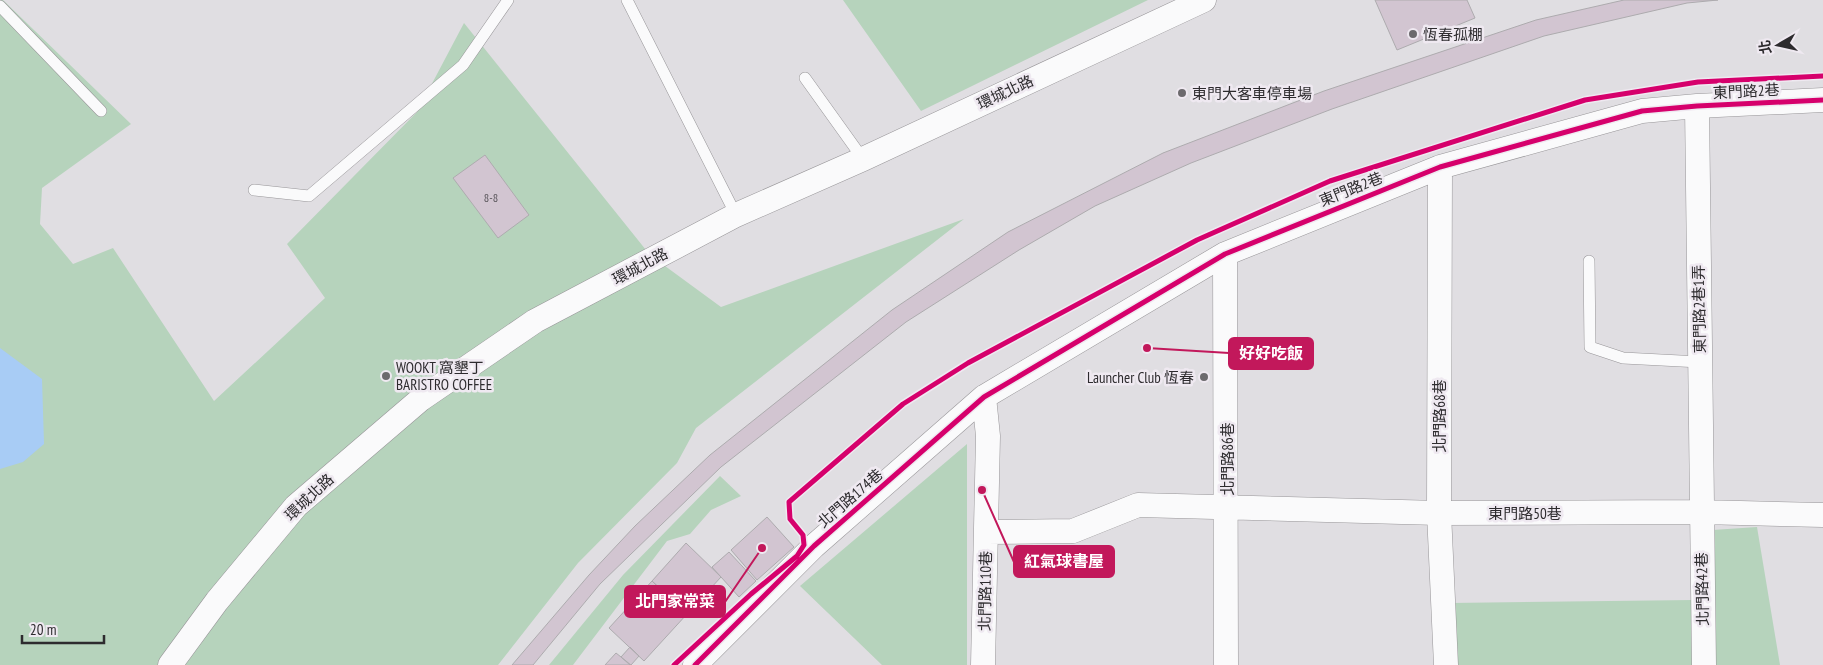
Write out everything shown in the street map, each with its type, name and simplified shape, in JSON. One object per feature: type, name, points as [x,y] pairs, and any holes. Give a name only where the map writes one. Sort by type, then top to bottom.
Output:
[{"type":"street","name":"環城北路","points":[[170,665],[217,601],[296,506],[421,399],[535,321],[736,216],[1204,0]]},
{"type":"street","name":"東門路2巷","points":[[984,397],[1225,254],[1440,167],[1642,111],[1697,106],[1823,100]]},
{"type":"street","name":"東門路2巷1弄","points":[[1697,106],[1701,512]]},
{"type":"street","name":"北門路68巷","points":[[1440,167],[1439,513],[1446,665]]},
{"type":"street","name":"北門路86巷","points":[[1225,254],[1226,665]]},
{"type":"street","name":"北門路110巷","points":[[983,665],[988,436],[984,397]]},
{"type":"street","name":"北門路174巷","points":[[695,665],[814,546],[984,397]]},
{"type":"street","name":"東門路50巷","points":[[986,532],[1073,531],[1138,505],[1439,513],[1701,512],[1823,515]]},
{"type":"street","name":"北門路42巷","points":[[1701,512],[1704,665]]},
{"type":"lane","points":[[254,190],[309,196],[463,65],[508,0]]},
{"type":"lane","points":[[632,3],[736,216]]},
{"type":"lane","points":[[0,6],[101,111]]},
{"type":"lane","points":[[805,78],[863,159]]},
{"type":"lane","points":[[1589,261],[1590,347],[1623,358],[1700,362]]},
{"type":"green space","points":[[0,0],[3,0],[131,124],[42,188],[40,224],[73,264],[113,248],[214,401],[325,298],[287,244],[417,112],[464,23],[650,255],[721,307],[964,219],[696,428],[677,463],[578,563],[498,665],[0,665]]},
{"type":"green space","points":[[843,0],[1148,0],[921,111]]},
{"type":"green space","points":[[967,444],[967,665],[882,665],[800,586]]},
{"type":"green space","points":[[720,476],[741,496],[711,510],[690,534],[667,541],[573,665],[549,665],[623,575]]},
{"type":"green space","points":[[1757,527],[1780,665],[1449,665],[1450,603],[1693,600],[1698,531]]},
{"type":"water","points":[[0,348],[42,379],[44,444],[23,462],[0,469]]},
{"type":"building","name":"恆春孤棚","points":[[1375,0],[1467,0],[1475,18],[1397,50]]},
{"type":"building","points":[[1624,0],[1718,0],[1687,3],[1544,36],[1332,109],[1191,163],[1095,206],[1019,250],[906,322],[721,467],[600,584],[533,665],[512,665],[589,575],[635,526],[710,455],[892,310],[1008,232],[1163,153],[1324,91],[1536,20]]},
{"type":"building","points":[[485,155],[529,215],[498,238],[453,178]]},
{"type":"building","points":[[767,517],[794,547],[757,580],[731,550]]},
{"type":"building","points":[[686,543],[721,577],[687,614],[652,581]]},
{"type":"building","points":[[729,552],[756,581],[739,597],[712,567]]},
{"type":"building","points":[[652,581],[687,614],[644,661],[609,628]]},
{"type":"building","points":[[630,647],[639,656],[631,665],[621,657]]},
{"type":"building","points":[[616,653],[621,657],[630,665],[605,665]]},
{"type":"cycle path","points":[[674,665],[751,594],[797,556],[804,545],[803,535],[790,519],[789,502],[903,404],[968,363],[1197,240],[1330,181],[1585,100],[1698,82],[1823,76]]},
{"type":"cycle path","points":[[695,665],[814,546],[984,397],[1225,254],[1440,167],[1642,111],[1697,106],[1823,100]]},
{"type":"place","name":"恆春孤棚","points":[[1413,34]]},
{"type":"place","name":"東門大客車停車場","points":[[1182,93]]},
{"type":"place","name":"好好吃飯","points":[[1147,348]]},
{"type":"place","name":"WOOKT 窩墾丁 BARISTRO COFFEE","points":[[386,376]]},
{"type":"place","name":"Launcher Club 恆春","points":[[1204,377]]},
{"type":"place","name":"紅氣球書屋","points":[[982,490]]},
{"type":"place","name":"北門家常菜","points":[[762,548]]}]
